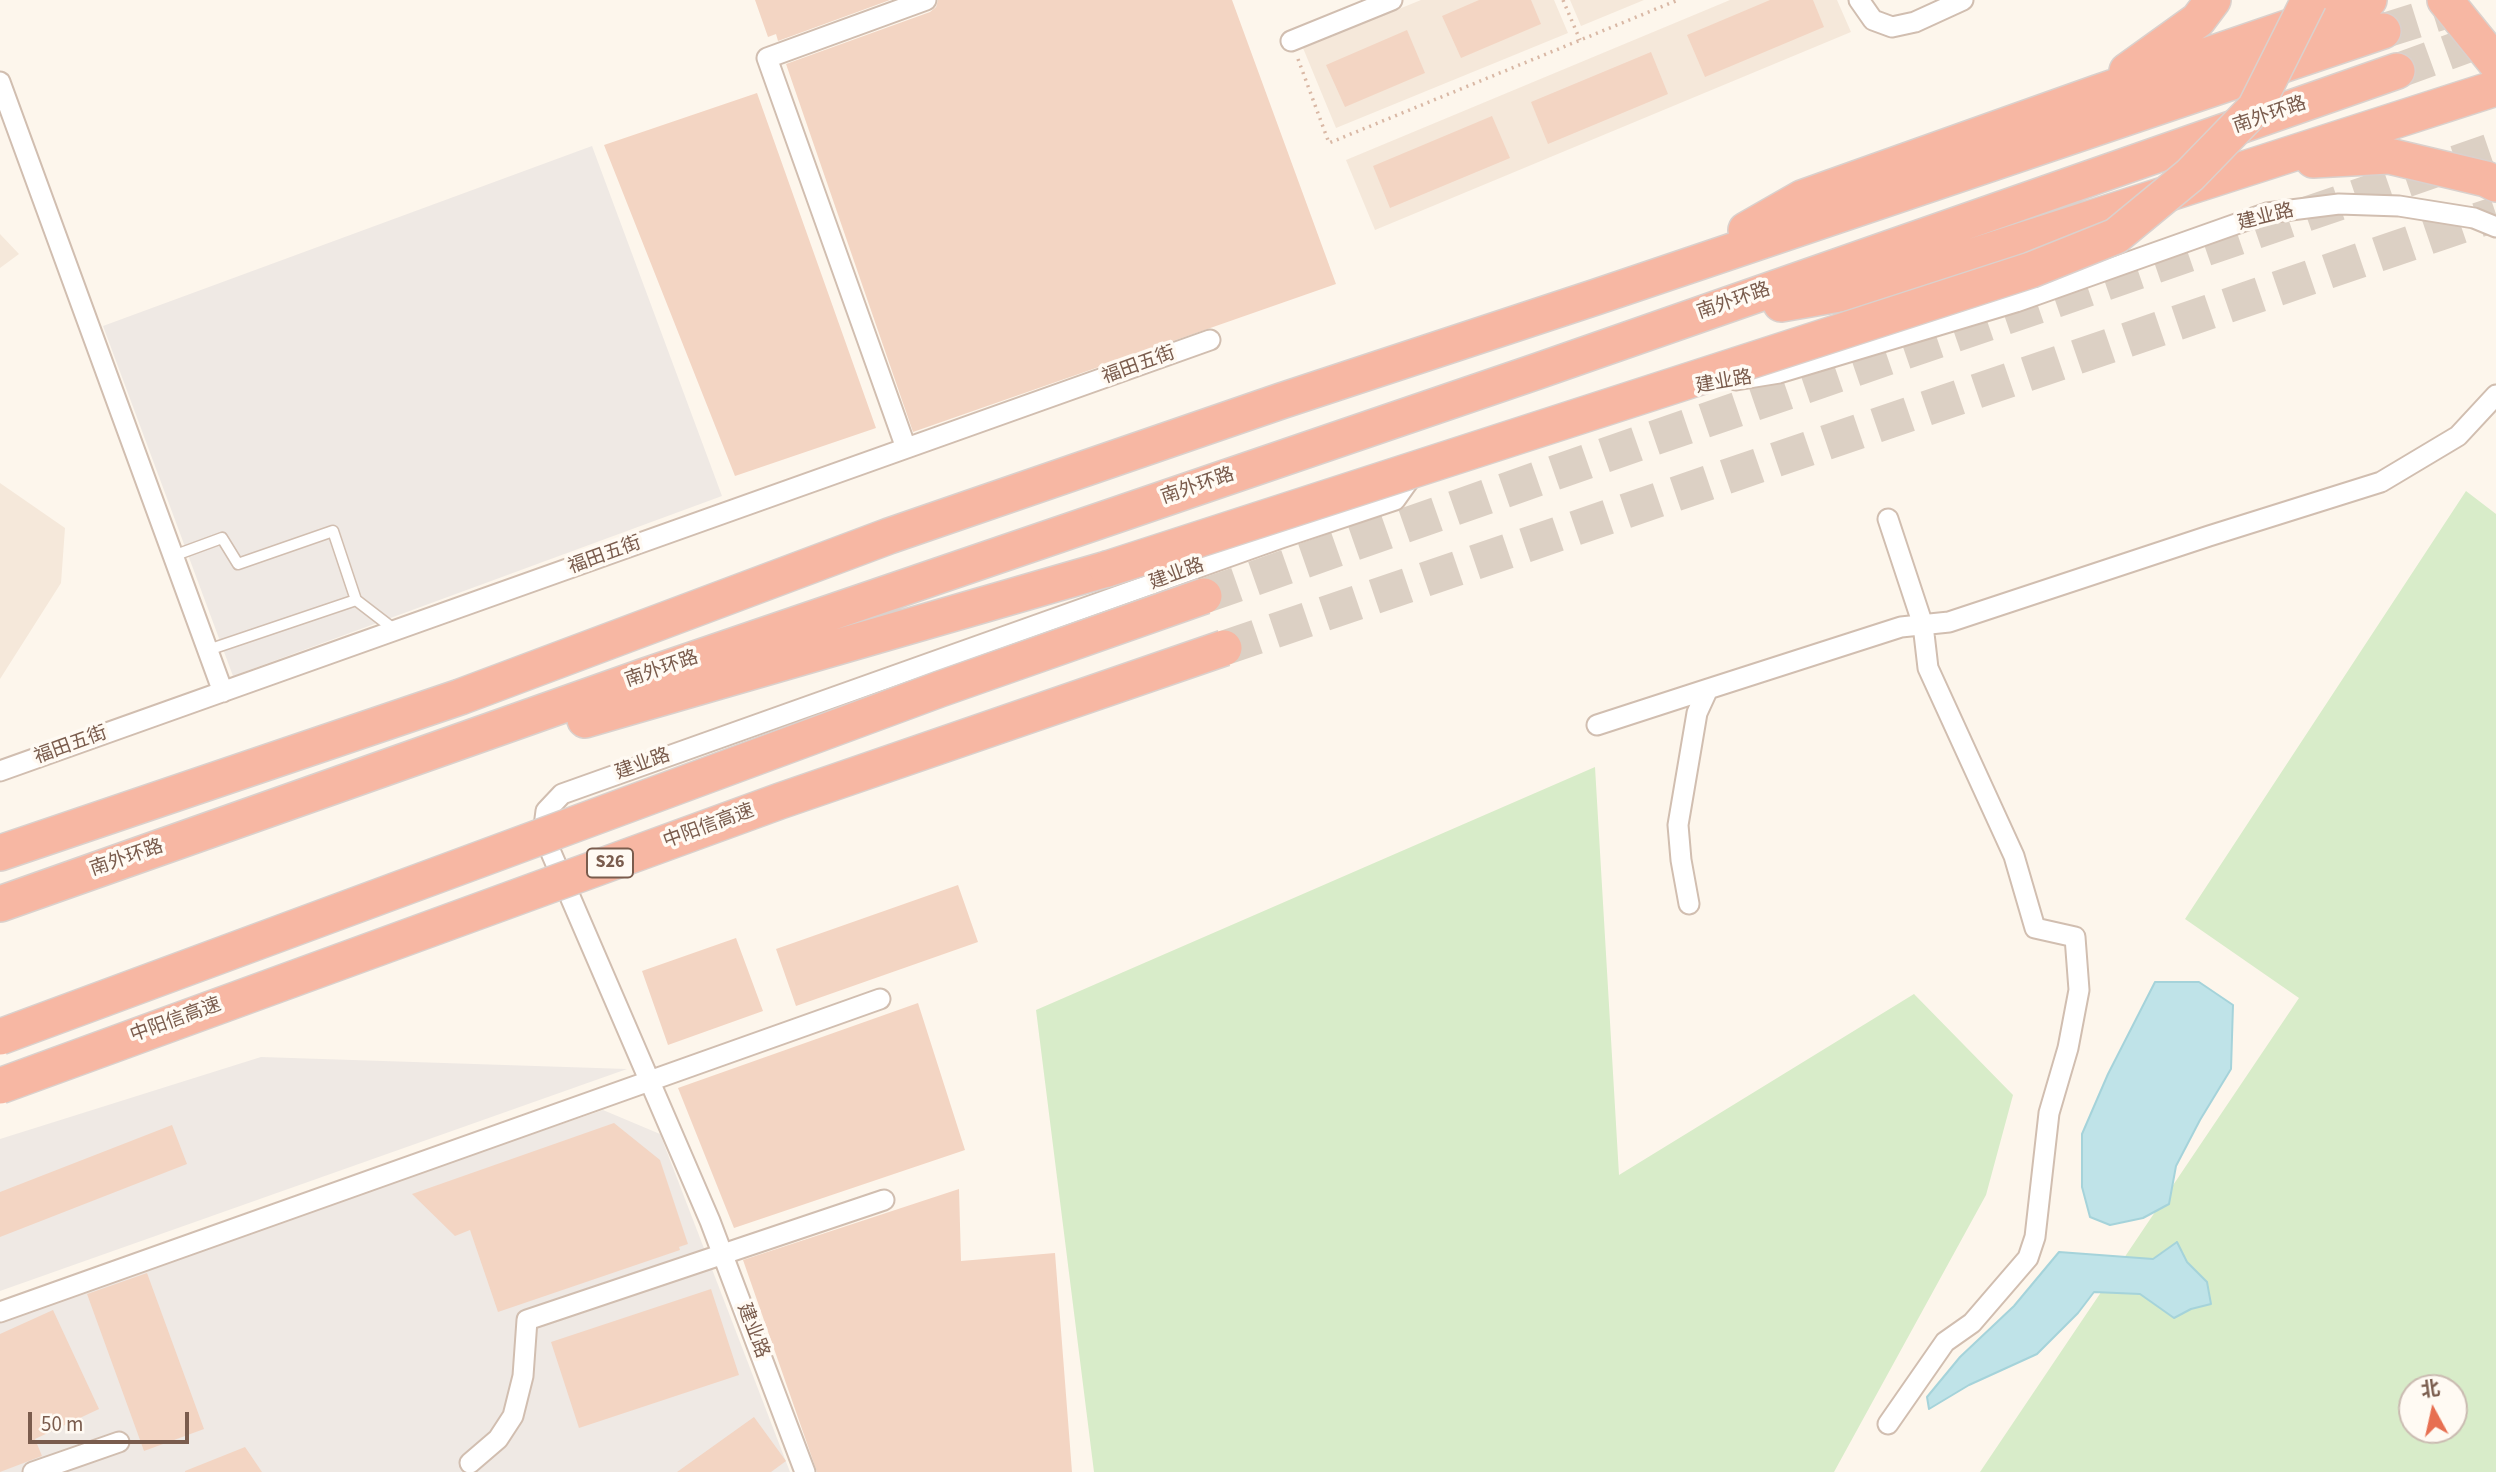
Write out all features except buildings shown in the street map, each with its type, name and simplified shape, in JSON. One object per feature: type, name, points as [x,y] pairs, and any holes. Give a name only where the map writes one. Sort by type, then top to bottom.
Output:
[{"type":"highway","points":[[2097,93],[2199,20],[2213,0]]},
{"type":"highway","points":[[248,816],[1107,569],[2031,270],[2116,236],[2190,175],[2255,108],[2309,0]]},
{"type":"highway","points":[[1677,269],[1802,198],[2369,0]]},
{"type":"highway","points":[[2445,0],[2496,63]]},
{"type":"highway","points":[[0,853],[460,697],[889,536],[1268,405],[2383,31]]},
{"type":"highway","name":"南外环路","points":[[0,904],[645,676],[1681,321],[2397,71]]},
{"type":"highway","points":[[1681,321],[1874,288],[2496,88]]},
{"type":"highway","points":[[2264,162],[2389,156],[2486,179],[2496,184]]},
{"type":"highway","name":"S26","points":[[0,1037],[940,689],[1204,596]]},
{"type":"highway","name":"中阳信高速","points":[[0,1086],[780,802],[1224,648]]},
{"type":"street","points":[[906,448],[767,58],[926,0]]},
{"type":"street","points":[[1291,41],[1392,0]]},
{"type":"street","points":[[1859,0],[1872,20],[1892,27],[1915,22],[1963,0]]},
{"type":"street","points":[[0,82],[223,692]]},
{"type":"street","name":"建业路","points":[[805,1472],[723,1254],[543,834],[546,811],[562,794],[1395,500],[1413,473],[1441,457],[1514,437],[1602,408],[1779,373],[2016,302],[2267,213],[2339,204],[2399,206],[2474,218],[2496,227]]},
{"type":"street","name":"福田五街","points":[[0,771],[1210,340]]},
{"type":"street","points":[[1597,725],[1901,627],[1949,622],[2381,482],[2458,436],[2496,394]]},
{"type":"street","points":[[1888,519],[1923,625],[1928,668],[2014,856],[2035,928],[2074,937],[2079,990],[2068,1048],[2049,1113],[2035,1237],[2028,1258],[1972,1323],[1945,1342],[1888,1424]]},
{"type":"street","points":[[1689,904],[1678,825],[1697,713],[1708,689]]},
{"type":"street","points":[[0,1312],[880,999]]},
{"type":"street","points":[[470,1463],[498,1439],[513,1416],[523,1376],[527,1320],[884,1200]]},
{"type":"street","points":[[33,1472],[120,1442]]},
{"type":"lane","points":[[173,556],[222,538],[238,564],[333,531],[356,600],[395,630]]},
{"type":"lane","points":[[208,650],[356,600]]},
{"type":"path","points":[[1563,0],[1580,40]]},
{"type":"path","points":[[1291,41],[1329,143],[1678,0]]},
{"type":"shaded area","points":[[1421,0],[1554,0],[1568,33],[1336,128],[1303,48]]},
{"type":"shaded area","points":[[1570,0],[1644,0],[1581,26]]},
{"type":"shaded area","points":[[1730,0],[1837,0],[1851,32],[1375,230],[1346,160]]},
{"type":"shaded area","points":[[592,146],[722,496],[233,676],[103,326]]},
{"type":"shaded area","points":[[0,234],[19,254],[0,268]]},
{"type":"shaded area","points":[[0,483],[65,528],[61,583],[0,679]]},
{"type":"shaded area","points":[[261,1057],[627,1069],[0,1291],[0,1139]]},
{"type":"shaded area","points":[[603,1110],[660,1134],[790,1472],[0,1472],[0,1320],[120,1275]]},
{"type":"green space","points":[[2466,491],[2496,514],[2496,1472],[1980,1472],[2299,998],[2185,919]]},
{"type":"green space","points":[[1595,767],[1619,1175],[1914,994],[2013,1095],[1986,1195],[1834,1472],[1094,1472],[1036,1010]]},
{"type":"water","points":[[2155,982],[2199,982],[2233,1005],[2231,1069],[2176,1166],[2169,1204],[2143,1218],[2110,1225],[2090,1217],[2082,1187],[2082,1134],[2108,1074]]},
{"type":"water","points":[[2177,1242],[2187,1262],[2207,1282],[2211,1304],[2191,1309],[2174,1318],[2140,1294],[2094,1292],[2078,1313],[2037,1354],[1969,1385],[1929,1409],[1927,1397],[1960,1357],[2014,1306],[2059,1252],[2153,1259]]},
{"type":"tunnel","points":[[2383,31],[2481,0]]},
{"type":"tunnel","points":[[2397,71],[2496,35]]},
{"type":"tunnel","points":[[1204,596],[1654,438],[2496,149]]},
{"type":"tunnel","points":[[1224,648],[2496,214]]}]
